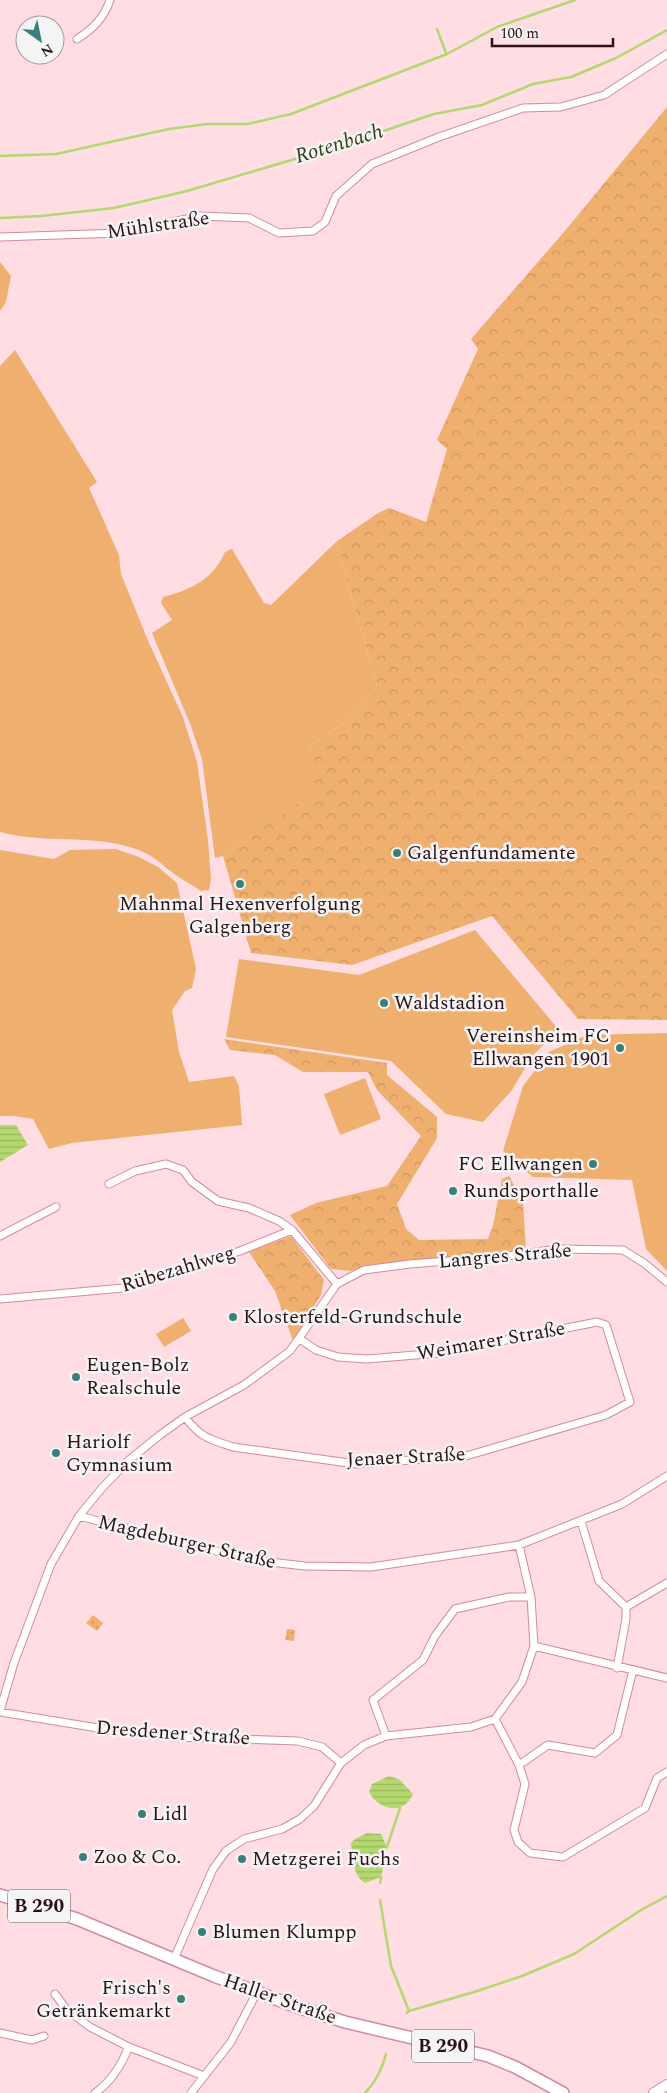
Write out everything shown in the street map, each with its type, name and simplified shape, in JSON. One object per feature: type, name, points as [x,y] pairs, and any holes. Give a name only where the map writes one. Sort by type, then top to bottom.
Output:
[{"type":"main road","name":"Haller Straße","points":[[0,1895],[77,1919],[257,1992],[345,2022],[488,2056],[515,2067],[563,2093]]},
{"type":"main road","points":[[654,2093],[667,2085]]},
{"type":"street","points":[[77,39],[91,30],[104,14],[110,0]]},
{"type":"street","name":"Mühlstraße","points":[[0,237],[120,233],[201,216],[249,218],[279,233],[313,231],[325,222],[336,196],[372,164],[439,137],[523,108],[561,107],[604,95],[667,54]]},
{"type":"street","points":[[0,1711],[14,1663],[51,1564],[79,1516],[129,1460],[185,1417],[252,1380],[290,1351],[337,1284],[292,1230],[278,1221],[249,1208],[218,1201],[192,1182],[183,1170],[166,1164],[135,1171],[109,1184]]},
{"type":"street","points":[[0,1236],[56,1207]]},
{"type":"street","name":"Rübezahlweg","points":[[0,1299],[123,1288],[240,1251],[292,1230]]},
{"type":"street","name":"Langres Straße","points":[[337,1284],[349,1276],[364,1270],[410,1264],[500,1257],[558,1249],[623,1250],[644,1263],[667,1282]]},
{"type":"street","name":"Weimarer Straße","points":[[300,1339],[316,1350],[338,1357],[367,1359],[440,1353],[598,1322],[606,1325],[630,1402]]},
{"type":"street","name":"Jenaer Straße","points":[[185,1417],[198,1433],[216,1442],[234,1447],[356,1464],[466,1456],[606,1415],[630,1402]]},
{"type":"street","name":"Magdeburger Straße","points":[[79,1516],[251,1560],[305,1566],[371,1567],[519,1546],[622,1504],[667,1476]]},
{"type":"street","points":[[582,1521],[599,1581],[626,1608],[626,1620],[617,1668]]},
{"type":"street","points":[[174,1959],[213,1869],[226,1851],[244,1839],[282,1829],[300,1819],[314,1806],[341,1763],[364,1745],[386,1736],[471,1727],[495,1719],[522,1682],[534,1646],[530,1597],[519,1546]]},
{"type":"street","points":[[626,1608],[667,1583]]},
{"type":"street","points":[[386,1736],[373,1700],[423,1660],[436,1636],[455,1609],[509,1597],[530,1597]]},
{"type":"street","points":[[534,1646],[617,1668],[667,1678]]},
{"type":"street","points":[[519,1766],[548,1745],[595,1753],[617,1735],[633,1670]]},
{"type":"street","name":"Dresdener Straße","points":[[0,1711],[122,1732],[174,1737],[298,1741],[322,1747],[341,1763]]},
{"type":"street","points":[[495,1719],[519,1766],[524,1784],[514,1830],[518,1842],[530,1853],[563,1857],[645,1808],[657,1778],[667,1772]]},
{"type":"street","points":[[191,2093],[231,2042],[257,1992]]},
{"type":"street","points":[[55,1994],[66,2010],[90,2027],[129,2047],[204,2076]]},
{"type":"street","points":[[0,2033],[32,2040],[44,2036]]},
{"type":"street","points":[[95,2093],[103,2087],[119,2068],[129,2047]]},
{"type":"green space","points":[[667,107],[667,1020],[578,1019],[492,916],[352,965],[251,953],[223,856],[315,791],[310,746],[354,716],[377,686],[336,542],[378,513],[389,508],[426,522],[447,449],[437,440],[478,349],[471,339],[564,232]]},
{"type":"green space","points":[[0,262],[11,276],[6,302],[0,311]]},
{"type":"green space","points":[[15,350],[97,482],[89,488],[119,555],[121,574],[149,643],[183,717],[197,762],[208,840],[211,879],[209,890],[201,891],[152,857],[133,848],[100,841],[33,838],[0,832],[0,366]]},
{"type":"green space","points":[[336,542],[377,686],[354,716],[310,746],[316,791],[223,856],[215,858],[202,759],[191,726],[152,633],[172,620],[161,603],[163,597],[182,591],[200,582],[214,570],[225,552],[232,549],[264,603],[271,605]]},
{"type":"green space","points":[[116,849],[139,857],[158,867],[177,883],[196,969],[192,988],[185,991],[172,1010],[179,1052],[189,1082],[234,1076],[239,1086],[242,1125],[72,1143],[49,1149],[33,1119],[0,1116],[0,850],[54,859],[70,850]]},
{"type":"green space","name":"Waldstadion","points":[[475,930],[559,1030],[532,1056],[512,1090],[483,1122],[446,1114],[391,1061],[226,1037],[239,959],[359,975]]},
{"type":"green space","name":"FC Ellwangen","points":[[667,1033],[667,1271],[646,1249],[632,1180],[533,1177],[503,1151],[523,1086],[549,1052],[587,1035]]},
{"type":"green space","points":[[224,1039],[387,1063],[387,1075],[437,1117],[437,1138],[397,1204],[406,1229],[419,1240],[488,1239],[493,1226],[502,1179],[509,1176],[523,1201],[526,1250],[395,1262],[351,1271],[331,1269],[290,1215],[316,1203],[387,1186],[421,1136],[377,1090],[368,1072],[303,1072],[275,1055],[230,1050]]},
{"type":"green space","points":[[365,1078],[381,1119],[340,1135],[324,1094]]},
{"type":"green space","points":[[291,1236],[324,1280],[321,1295],[293,1341],[275,1291],[249,1252]]},
{"type":"green space","points":[[183,1318],[191,1331],[164,1347],[156,1334]]},
{"type":"green space","points":[[93,1615],[103,1623],[97,1631],[86,1623]]},
{"type":"green space","points":[[287,1629],[295,1630],[294,1641],[285,1640]]},
{"type":"shaded area","points":[[0,1125],[16,1125],[28,1145],[0,1162]]},
{"type":"shaded area","points":[[389,1776],[400,1780],[413,1794],[404,1806],[391,1808],[385,1806],[378,1803],[369,1792],[372,1784]]},
{"type":"shaded area","points":[[367,1833],[381,1834],[387,1847],[381,1877],[365,1883],[355,1871],[351,1843]]},
{"type":"waterway","points":[[0,156],[56,154],[169,129],[207,124],[247,124],[291,114],[447,54],[497,27],[575,0]]},
{"type":"waterway","points":[[437,29],[446,53]]},
{"type":"waterway","name":"Rotenbach","points":[[0,218],[41,216],[114,208],[187,191],[342,145],[434,114],[482,105],[533,84],[571,77],[616,58],[667,30]]},
{"type":"waterway","points":[[387,1847],[400,1808]]},
{"type":"waterway","points":[[380,1883],[381,1877]]},
{"type":"waterway","points":[[407,2013],[522,1976],[574,1954],[641,1910],[667,1896]]},
{"type":"waterway","points":[[380,1900],[391,1966],[409,2011]]},
{"type":"waterway","points":[[365,2093],[378,2075],[386,2054]]},
{"type":"place","name":"Galgenfundamente","points":[[397,853]]},
{"type":"place","name":"Mahnmal Hexenverfolgung Galgenberg","points":[[240,884]]},
{"type":"place","name":"Waldstadion","points":[[384,1003]]},
{"type":"place","name":"Vereinsheim FC Ellwangen 1901","points":[[620,1048]]},
{"type":"place","name":"FC Ellwangen","points":[[593,1164]]},
{"type":"place","name":"Rundsporthalle","points":[[453,1191]]},
{"type":"place","name":"Klosterfeld-Grundschule","points":[[233,1317]]},
{"type":"place","name":"Eugen-Bolz Realschule","points":[[76,1377]]},
{"type":"place","name":"Hariolf Gymnasium","points":[[56,1453]]},
{"type":"place","name":"Lidl","points":[[142,1814]]},
{"type":"place","name":"Zoo & Co.","points":[[83,1857]]},
{"type":"place","name":"Metzgerei Fuchs","points":[[242,1859]]},
{"type":"place","name":"Blumen Klumpp","points":[[202,1932]]},
{"type":"place","name":"Frisch's Getränkemarkt","points":[[181,1999]]}]
